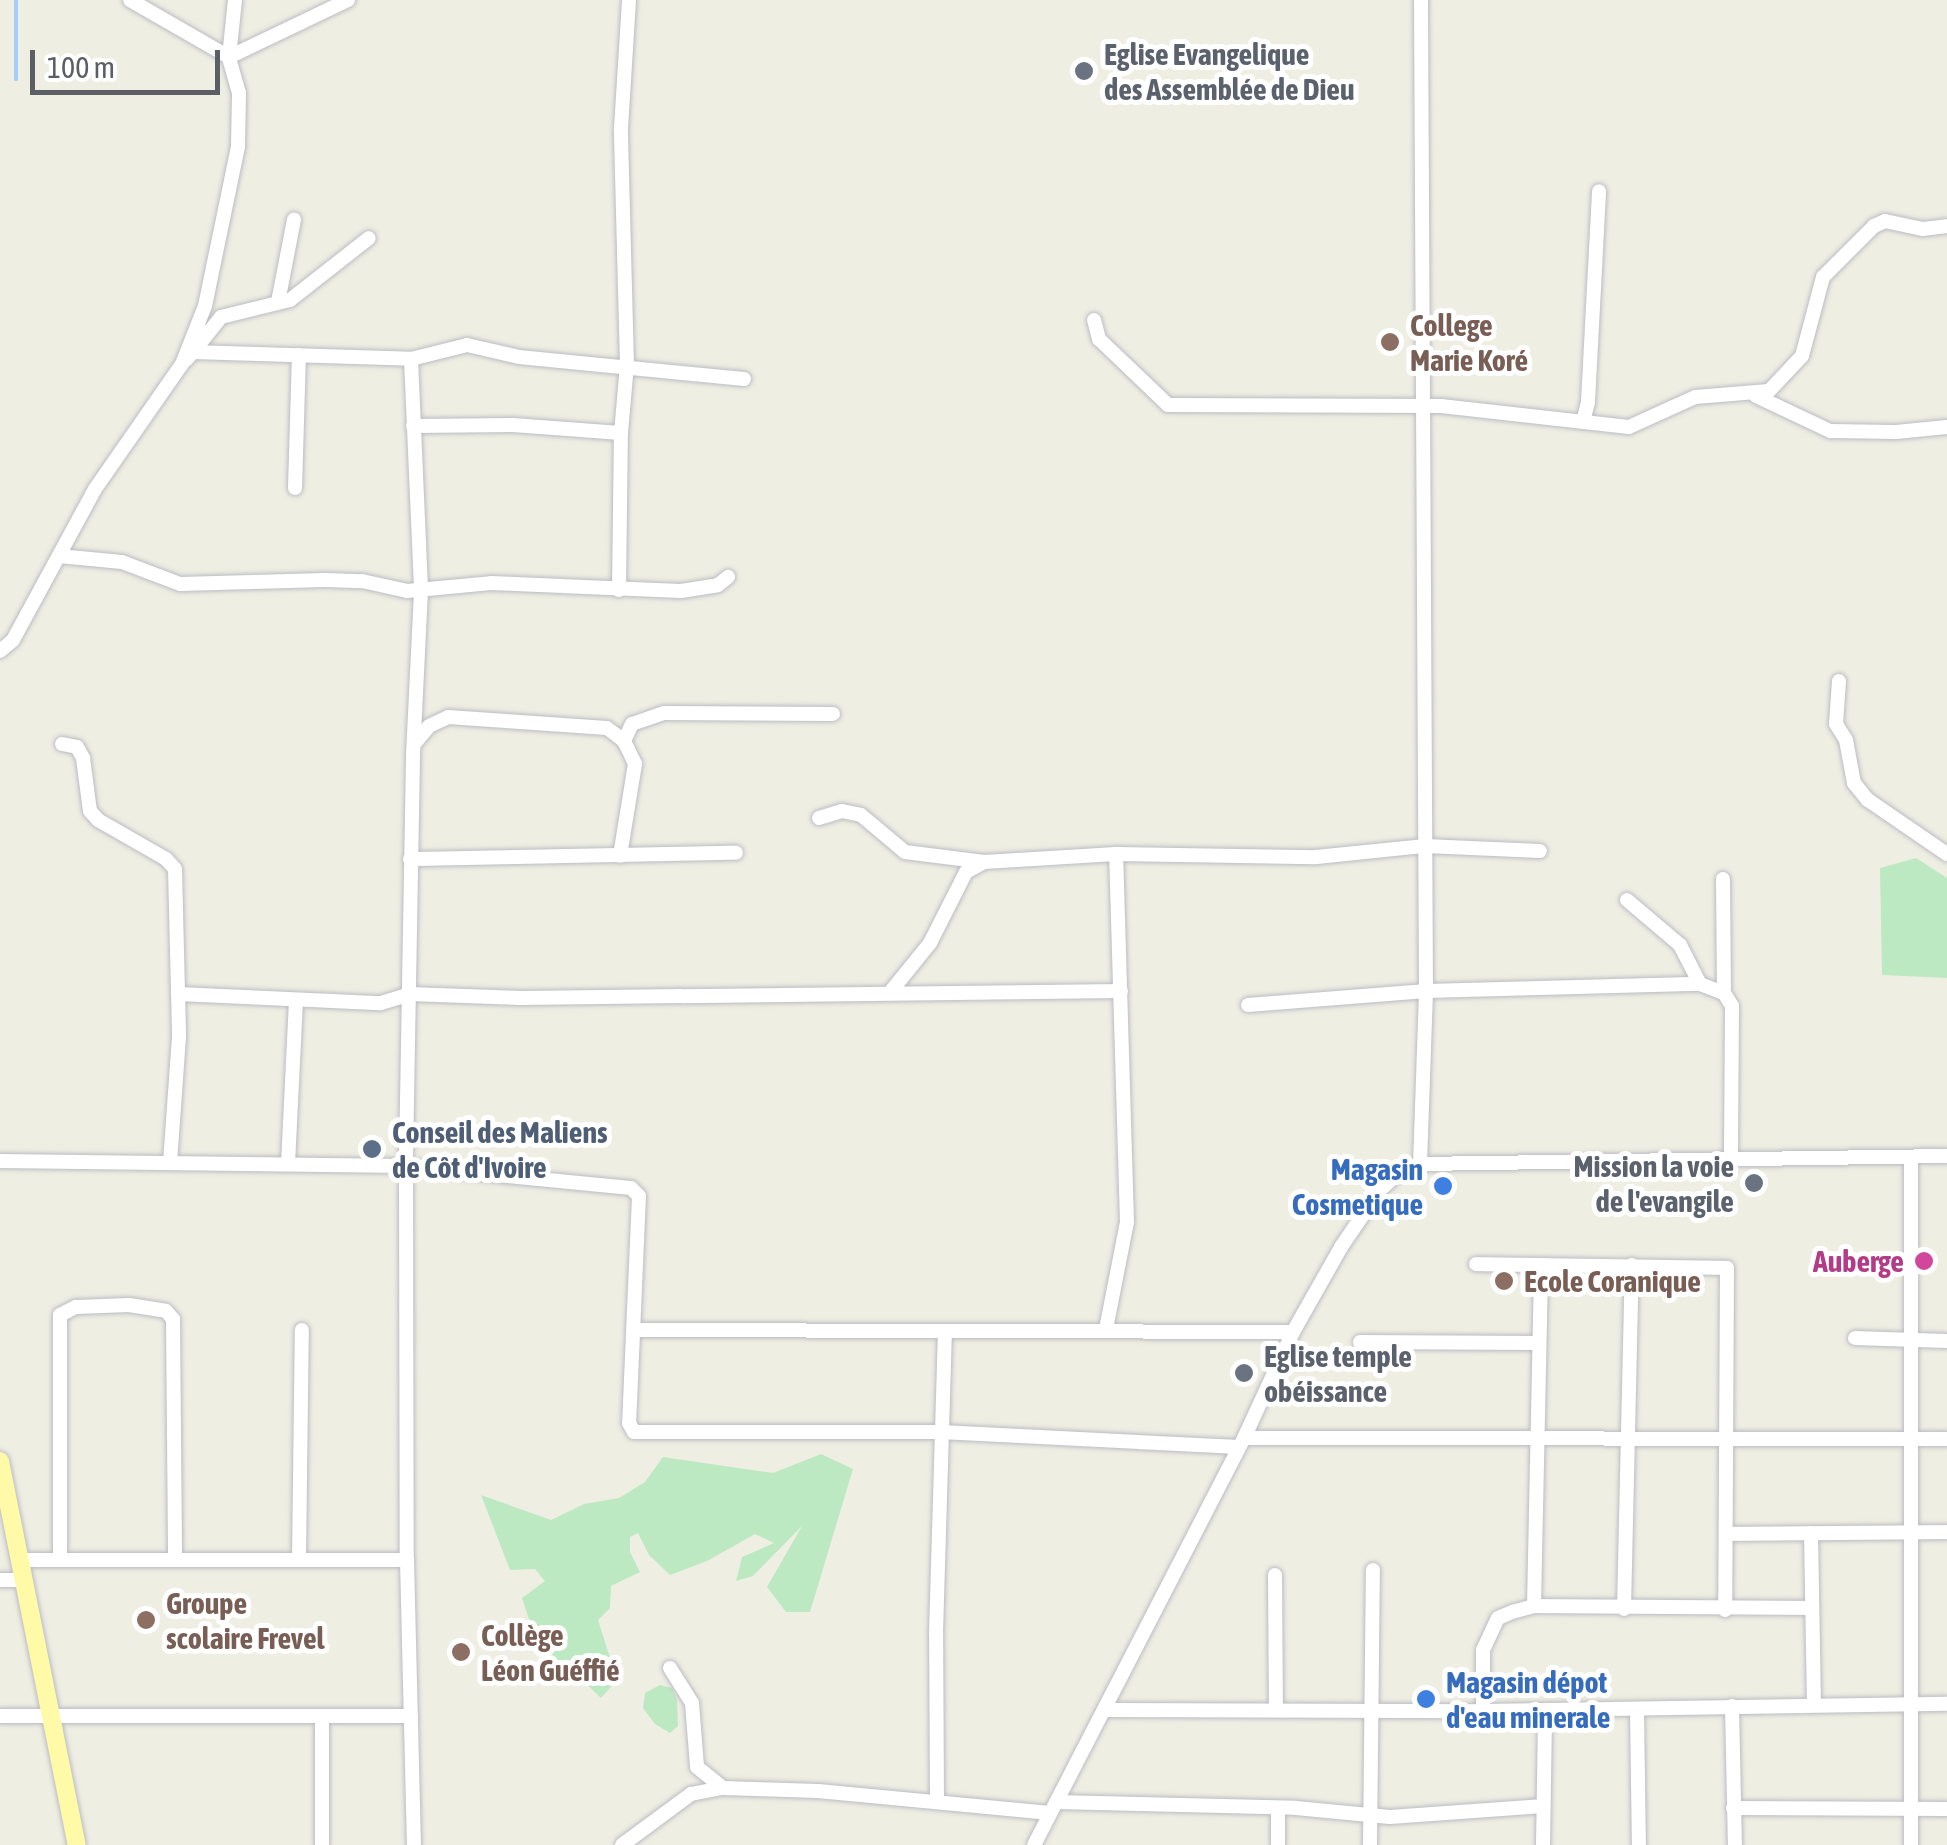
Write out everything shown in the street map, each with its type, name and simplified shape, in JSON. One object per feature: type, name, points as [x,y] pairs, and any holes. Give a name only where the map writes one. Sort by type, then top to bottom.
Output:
[{"type":"main road","points":[[0,1465],[77,1845]]},
{"type":"street","points":[[130,0],[229,56]]},
{"type":"street","points":[[182,364],[206,306],[238,146],[240,93],[229,56],[236,0]]},
{"type":"street","points":[[229,56],[348,0]]},
{"type":"street","points":[[619,590],[621,432],[627,365],[621,128],[629,0]]},
{"type":"street","points":[[1420,1164],[1426,991],[1421,0]]},
{"type":"street","points":[[1582,422],[1588,402],[1599,191]]},
{"type":"street","points":[[278,302],[294,220]]},
{"type":"street","points":[[1756,396],[1781,382],[1802,356],[1818,284],[1874,226],[1885,221],[1923,229],[1947,226]]},
{"type":"street","points":[[0,651],[13,640],[95,489],[182,364],[221,317],[305,291],[368,238]]},
{"type":"street","points":[[1094,320],[1099,339],[1168,405],[1423,406],[1629,427],[1695,397],[1756,396],[1830,431],[1896,432],[1947,426]]},
{"type":"street","points":[[194,352],[411,359],[467,344],[519,357],[744,379]]},
{"type":"street","points":[[295,488],[300,356]]},
{"type":"street","points":[[411,359],[421,591],[410,859],[406,1166],[407,1560],[414,1845]]},
{"type":"street","points":[[413,426],[513,425],[621,432]]},
{"type":"street","points":[[59,556],[122,562],[180,584],[362,582],[421,591],[491,583],[681,591],[718,585],[728,577]]},
{"type":"street","points":[[1839,681],[1836,724],[1844,733],[1854,783],[1868,800],[1947,854]]},
{"type":"street","points":[[624,741],[632,724],[664,713],[833,714]]},
{"type":"street","points":[[414,744],[428,726],[448,717],[607,728],[624,741],[635,764],[620,856]]},
{"type":"street","points":[[62,744],[78,748],[83,758],[90,811],[98,820],[166,859],[176,869],[179,994],[170,1163]]},
{"type":"street","points":[[818,818],[842,811],[862,815],[905,852],[984,862],[1116,854],[1316,857],[1425,846],[1540,851]]},
{"type":"street","points":[[410,859],[736,853]]},
{"type":"street","points":[[1106,1329],[1128,1222],[1116,854]]},
{"type":"street","points":[[892,990],[930,944],[966,872],[984,862]]},
{"type":"street","points":[[1723,879],[1724,993],[1732,1006],[1732,1159]]},
{"type":"street","points":[[1627,900],[1680,945],[1700,984]]},
{"type":"street","points":[[1248,1004],[1426,991],[1700,984],[1724,993]]},
{"type":"street","points":[[179,994],[380,1003],[410,994],[521,998],[892,990],[973,995],[1121,991]]},
{"type":"street","points":[[288,1164],[296,1002]]},
{"type":"street","points":[[1034,1845],[1242,1443],[1293,1332],[1380,1190],[1399,1172],[1420,1164],[1947,1156]]},
{"type":"street","points":[[1911,1157],[1911,1845]]},
{"type":"street","points":[[0,1160],[406,1166],[638,1191],[629,1423],[634,1432],[941,1432],[1242,1443],[1536,1437],[1947,1439]]},
{"type":"street","points":[[1476,1264],[1728,1268],[1725,1610]]},
{"type":"street","points":[[1624,1609],[1632,1265]]},
{"type":"street","points":[[1534,1606],[1541,1266]]},
{"type":"street","points":[[60,1560],[60,1315],[76,1307],[129,1305],[166,1311],[173,1319],[175,1560]]},
{"type":"street","points":[[299,1560],[302,1330]]},
{"type":"street","points":[[634,1330],[1293,1332]]},
{"type":"street","points":[[937,1801],[945,1333]]},
{"type":"street","points":[[1855,1338],[1947,1340]]},
{"type":"street","points":[[1360,1342],[1539,1343]]},
{"type":"street","points":[[1726,1534],[1947,1532]]},
{"type":"street","points":[[1811,1533],[1814,1705]]},
{"type":"street","points":[[21,1560],[407,1560]]},
{"type":"street","points":[[1370,1845],[1375,1712],[1373,1570]]},
{"type":"street","points":[[1275,1575],[1276,1709]]},
{"type":"street","points":[[0,1580],[25,1580]]},
{"type":"street","points":[[1482,1711],[1483,1650],[1488,1632],[1498,1618],[1534,1606],[1811,1608]]},
{"type":"street","points":[[670,1668],[692,1703],[697,1767],[723,1788]]},
{"type":"street","points":[[1107,1710],[1375,1712],[1947,1704]]},
{"type":"street","points":[[1732,1706],[1735,1845]]},
{"type":"street","points":[[1637,1709],[1639,1845]]},
{"type":"street","points":[[1543,1845],[1545,1710]]},
{"type":"street","points":[[0,1716],[411,1716]]},
{"type":"street","points":[[322,1716],[322,1845]]},
{"type":"street","points":[[622,1845],[690,1794],[723,1788],[1053,1808],[1278,1808],[1414,1817],[1472,1808],[1544,1806]]},
{"type":"street","points":[[1278,1808],[1278,1845]]},
{"type":"street","points":[[1733,1808],[1947,1808]]},
{"type":"green space","points":[[1916,858],[1947,878],[1947,978],[1882,975],[1880,868]]},
{"type":"green space","points":[[821,1454],[853,1469],[810,1612],[786,1612],[767,1587],[802,1526],[753,1576],[736,1581],[742,1557],[774,1543],[755,1534],[707,1561],[670,1575],[649,1555],[638,1533],[630,1537],[630,1552],[640,1572],[611,1586],[610,1608],[598,1620],[617,1680],[601,1698],[582,1680],[544,1665],[522,1598],[545,1581],[535,1569],[510,1570],[481,1495],[551,1520],[584,1504],[619,1498],[645,1482],[663,1457],[773,1473]]},
{"type":"green space","points":[[660,1685],[672,1688],[677,1700],[678,1726],[670,1733],[655,1724],[643,1708],[645,1693]]},
{"type":"waterway","points":[[16,0],[16,79]]},
{"type":"place","name":"Eglise Evangelique des Assemblée de Dieu","points":[[1084,71]]},
{"type":"place","name":"College Marie Koré","points":[[1390,342]]},
{"type":"place","name":"Conseil des Maliens de Côt d'Ivoire","points":[[372,1149]]},
{"type":"place","name":"Mission la voie de l'evangile","points":[[1754,1183]]},
{"type":"place","name":"Magasin Cosmetique","points":[[1443,1186]]},
{"type":"place","name":"Auberge","points":[[1924,1261]]},
{"type":"place","name":"Ecole Coranique","points":[[1504,1281]]},
{"type":"place","name":"Eglise temple obéissance","points":[[1244,1373]]},
{"type":"place","name":"Groupe scolaire Frevel","points":[[146,1620]]},
{"type":"place","name":"Collège Léon Guéffié","points":[[461,1652]]},
{"type":"place","name":"Magasin dépot d'eau minerale","points":[[1426,1699]]}]
